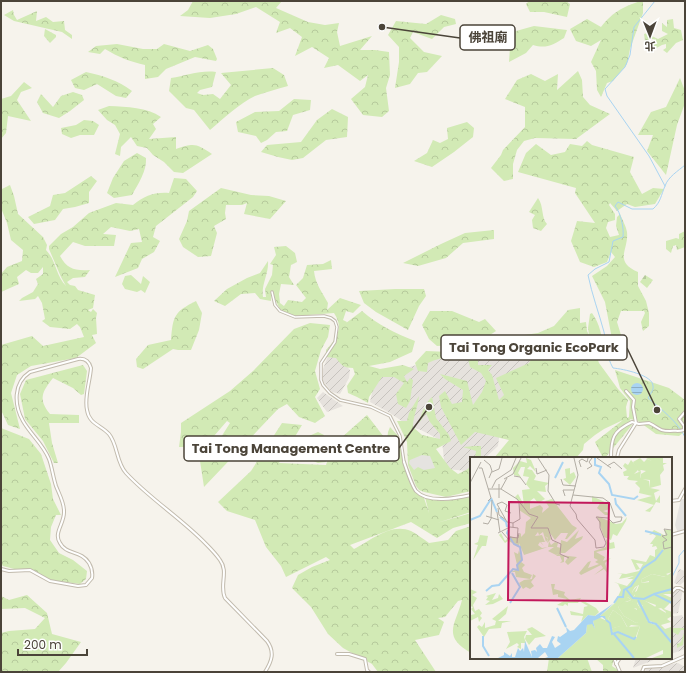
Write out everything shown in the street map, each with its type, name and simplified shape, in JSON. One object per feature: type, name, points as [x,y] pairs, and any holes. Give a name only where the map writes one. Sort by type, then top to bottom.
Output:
[{"type":"street","points":[[272,292],[275,305],[280,311],[295,317],[324,316],[335,321],[337,327],[335,342],[321,363],[321,380],[323,385],[330,393],[340,400],[371,407],[390,416],[400,436],[404,462],[414,488],[422,495],[446,500],[470,495]]},
{"type":"street","points":[[1,569],[9,571],[30,570],[48,580],[78,586],[86,585],[92,578],[92,570],[85,558],[80,554],[66,550],[59,542],[57,535],[64,515],[64,504],[56,485],[48,457],[40,443],[23,421],[19,412],[16,396],[20,381],[30,372],[78,359],[84,359],[89,363],[91,368],[86,404],[86,410],[89,418],[110,436],[120,464],[126,472],[157,501],[189,527],[220,559],[224,571],[224,596],[267,641],[271,648],[272,659],[266,672]]},
{"type":"street","points":[[617,457],[619,450],[636,423],[633,407],[634,400],[626,391]]},
{"type":"street","points":[[611,457],[613,436],[622,427],[632,422],[641,424],[649,423],[662,431],[671,430],[677,432],[684,430],[684,426],[679,418],[685,412]]},
{"type":"street","points":[[672,501],[679,500],[685,489]]},
{"type":"street","points":[[672,535],[685,531]]},
{"type":"street","points":[[672,592],[676,588],[680,588],[685,591]]},
{"type":"street","points":[[337,654],[349,654],[365,659],[370,672]]},
{"type":"street","points":[[642,672],[644,667],[662,666],[685,656]]},
{"type":"street","points":[[617,659],[616,664],[620,672]]},
{"type":"street","points":[[616,664],[617,659]]},
{"type":"shaded area","points":[[531,342],[530,370],[500,430],[498,446],[486,457],[470,457],[469,471],[445,469],[442,441],[421,430],[409,426],[370,402],[375,379],[386,374],[450,355]]},
{"type":"shaded area","points":[[328,356],[337,356],[350,370],[349,378],[340,394],[332,392],[322,380],[323,369]]},
{"type":"shaded area","points":[[323,392],[343,406],[327,412],[317,398]]},
{"type":"shaded area","points":[[422,455],[430,456],[435,468],[424,470],[418,467],[414,470],[409,463],[410,460]]},
{"type":"shaded area","points":[[681,499],[685,499],[685,532],[678,533],[675,525]]},
{"type":"shaded area","points":[[679,569],[685,571],[685,581],[680,585],[674,583]]},
{"type":"shaded area","points":[[672,586],[683,590],[678,613],[672,614]]},
{"type":"shaded area","points":[[682,615],[685,621],[685,649],[672,654],[672,617]]},
{"type":"shaded area","points":[[636,659],[656,659],[633,668]]},
{"type":"shaded area","points":[[678,663],[685,667],[685,672],[646,672],[645,669]]},
{"type":"green space","points":[[193,1],[282,1],[276,8],[308,22],[325,25],[339,23],[337,32],[340,46],[372,36],[360,50],[389,52],[390,75],[386,88],[389,111],[382,117],[363,115],[351,99],[365,87],[368,75],[360,81],[338,65],[324,68],[329,58],[312,47],[295,56],[302,37],[290,28],[276,33],[280,22],[256,7],[236,14],[210,18],[180,16],[188,10]]},
{"type":"green space","points":[[529,1],[566,1],[570,4],[567,17],[544,12],[530,12],[526,4]]},
{"type":"green space","points":[[643,1],[643,13],[630,49],[627,64],[613,81],[607,83],[601,97],[597,90],[596,71],[591,62],[601,40],[591,46],[576,41],[570,29],[587,19],[601,27],[618,11],[628,5]]},
{"type":"green space","points":[[13,10],[17,20],[37,11],[36,21],[46,17],[53,22],[64,21],[65,30],[72,35],[72,39],[62,32],[14,21],[4,15]]},
{"type":"green space","points":[[441,15],[455,19],[456,24],[444,27],[432,39],[413,32],[410,38],[424,52],[442,56],[427,72],[418,73],[410,84],[395,88],[399,62],[399,47],[388,35],[396,21],[426,24]]},
{"type":"green space","points":[[673,19],[674,28],[681,30],[683,40],[676,43],[667,53],[663,50],[666,48],[666,44],[651,51],[654,39],[650,39],[650,44],[646,48],[644,34],[650,32],[652,36],[658,39],[668,34],[662,31],[662,23],[667,27],[667,20]]},
{"type":"green space","points":[[534,26],[567,30],[564,38],[556,43],[542,47],[533,45],[526,53],[509,62],[510,47],[505,34]]},
{"type":"green space","points":[[45,29],[56,35],[50,43],[44,36]]},
{"type":"green space","points":[[117,44],[143,49],[157,49],[164,44],[190,51],[208,45],[213,49],[217,59],[216,61],[195,57],[166,69],[158,77],[145,79],[145,65],[125,59],[105,49],[100,54],[88,52],[96,46]]},
{"type":"green space","points":[[273,68],[284,75],[288,86],[249,99],[210,130],[194,110],[186,108],[169,91],[171,78],[199,72],[216,72],[212,87],[200,90],[197,93],[203,95],[213,94],[220,99],[231,85],[221,73]]},
{"type":"green space","points":[[578,71],[582,80],[583,97],[590,105],[610,114],[576,139],[535,138],[524,141],[517,150],[513,164],[513,179],[504,181],[491,168],[503,150],[525,127],[525,107],[505,99],[517,80],[531,74],[545,81],[558,74],[557,90]]},
{"type":"green space","points":[[86,72],[110,79],[132,91],[126,98],[116,96],[97,84],[84,90],[75,88],[71,80]]},
{"type":"green space","points":[[680,78],[685,91],[685,103],[677,125],[666,175],[647,151],[653,135],[638,135],[651,112],[666,107]]},
{"type":"green space","points":[[24,82],[32,88],[21,92],[17,100],[31,121],[8,116],[6,133],[1,139],[1,99],[11,96]]},
{"type":"green space","points":[[73,92],[82,95],[84,100],[59,118],[43,113],[37,102],[41,94],[53,107],[61,96]]},
{"type":"green space","points":[[294,99],[311,100],[310,110],[293,115],[287,131],[276,132],[261,143],[256,136],[238,132],[236,122],[255,112],[279,111]]},
{"type":"green space","points":[[109,106],[143,109],[161,117],[153,124],[156,129],[149,139],[176,137],[176,149],[195,145],[212,154],[183,173],[174,172],[164,162],[153,155],[147,148],[137,146],[131,137],[121,147],[120,156],[115,154],[120,134],[115,125],[107,120],[98,110]]},
{"type":"green space","points":[[332,109],[348,117],[347,137],[326,140],[303,158],[292,160],[261,152],[267,145],[301,142],[317,120]]},
{"type":"green space","points":[[84,120],[93,121],[99,125],[94,135],[80,135],[71,138],[62,134],[61,128],[76,125]]},
{"type":"green space","points":[[467,122],[474,128],[473,137],[454,152],[432,167],[414,161],[427,153],[433,140],[440,143],[448,139],[447,128]]},
{"type":"green space","points":[[587,141],[592,145],[634,157],[630,172],[642,194],[653,188],[664,189],[655,204],[635,207],[627,204],[617,211],[610,203],[609,205],[615,214],[615,220],[608,222],[606,228],[610,237],[619,235],[616,226],[617,217],[620,214],[627,232],[624,259],[630,268],[638,272],[638,286],[646,301],[649,313],[649,326],[643,331],[641,322],[645,313],[644,311],[621,311],[617,322],[621,335],[619,345],[613,344],[605,302],[592,276],[607,266],[615,257],[611,252],[607,262],[594,267],[580,262],[571,241],[577,221],[595,223],[575,193],[576,188],[518,172],[526,153],[536,144],[551,155],[565,152],[570,144],[582,146]]},
{"type":"green space","points":[[137,153],[146,158],[144,173],[132,195],[114,198],[107,193],[113,178],[124,161]]},
{"type":"green space","points":[[91,176],[97,181],[89,192],[89,203],[63,209],[55,220],[34,224],[28,217],[50,206],[53,195],[65,193]]},
{"type":"green space","points":[[174,178],[186,179],[197,191],[193,197],[156,226],[153,237],[160,241],[154,252],[142,259],[138,268],[115,277],[131,243],[142,242],[139,229],[130,231],[111,227],[103,234],[116,235],[114,246],[85,246],[73,242],[60,256],[66,264],[72,268],[90,270],[85,277],[73,278],[67,282],[70,285],[75,286],[78,290],[95,295],[93,308],[88,310],[91,312],[93,309],[97,313],[97,334],[92,335],[96,343],[76,358],[31,366],[17,375],[11,393],[20,429],[8,425],[1,410],[1,345],[32,336],[43,346],[84,337],[80,327],[77,324],[70,329],[50,327],[42,321],[45,319],[42,303],[38,296],[35,299],[19,301],[33,292],[38,284],[36,279],[43,274],[43,267],[38,273],[31,273],[26,270],[17,277],[19,284],[1,292],[1,274],[7,267],[22,261],[23,250],[11,240],[7,223],[1,208],[2,189],[10,185],[18,214],[43,237],[47,245],[46,250],[52,258],[60,278],[66,286],[49,249],[49,246],[61,234],[73,227],[89,213],[116,203],[133,205],[150,195],[169,193]]},
{"type":"green space","points":[[221,188],[251,195],[269,196],[286,201],[270,219],[244,214],[247,203],[242,205],[226,205],[226,219],[214,226],[217,233],[211,256],[198,257],[183,247],[179,239],[187,221],[189,211]]},
{"type":"green space","points":[[538,198],[547,224],[541,231],[533,228],[532,220],[535,215],[529,212]]},
{"type":"green space","points":[[494,230],[494,239],[463,243],[446,258],[418,266],[403,263],[465,233]]},
{"type":"green space","points":[[685,231],[685,247],[677,250],[676,245],[673,246],[671,253],[666,249],[666,241],[676,238],[679,239],[679,234]]},
{"type":"green space","points":[[286,246],[295,253],[297,262],[291,265],[289,277],[294,285],[281,284],[279,294],[280,303],[284,306],[288,300],[302,302],[306,298],[296,285],[303,278],[307,265],[323,264],[331,260],[332,269],[314,271],[317,283],[328,303],[327,310],[340,298],[361,305],[353,313],[346,311],[343,320],[347,322],[346,323],[362,311],[387,328],[415,341],[412,352],[390,362],[369,366],[380,369],[403,365],[414,369],[404,376],[407,382],[410,378],[413,380],[410,401],[406,408],[398,404],[396,394],[404,383],[394,377],[382,377],[369,397],[368,403],[348,393],[347,386],[355,374],[353,368],[343,366],[336,358],[326,357],[326,350],[336,337],[339,328],[339,323],[334,313],[295,316],[281,311],[271,292],[271,301],[260,299],[255,293],[241,294],[225,306],[214,301],[227,289],[260,273],[268,261],[263,292],[263,297],[266,297],[265,289],[272,275],[273,265],[270,264],[276,255],[274,247]]},
{"type":"green space","points":[[131,275],[141,284],[143,276],[150,282],[145,293],[141,290],[137,292],[125,289],[122,284],[125,276]]},
{"type":"green space","points":[[645,275],[653,280],[647,288],[640,282]]},
{"type":"green space","points":[[424,289],[426,296],[419,306],[408,330],[376,312],[364,303],[359,291]]},
{"type":"green space","points":[[196,301],[202,313],[199,330],[191,350],[173,349],[143,369],[137,367],[136,359],[148,345],[171,340],[176,316],[183,308]]},
{"type":"green space","points":[[580,308],[580,323],[586,322],[589,335],[588,328],[590,314],[592,313],[600,331],[604,349],[599,351],[591,341],[599,363],[628,400],[626,407],[627,418],[629,417],[630,401],[620,388],[615,370],[669,388],[685,400],[685,431],[679,436],[656,434],[638,421],[630,419],[632,425],[606,457],[602,457],[595,442],[623,420],[595,435],[584,444],[583,450],[577,457],[495,457],[509,440],[475,432],[461,445],[441,407],[439,396],[445,391],[452,404],[462,402],[463,390],[445,379],[440,374],[467,381],[473,405],[482,392],[486,381],[481,373],[470,367],[468,359],[448,357],[437,359],[428,363],[427,372],[418,371],[415,363],[426,351],[450,352],[491,345],[511,337],[538,333],[554,326],[568,310]],"holes":[[[532,345],[536,351],[529,363],[496,378],[504,395],[499,400],[492,375],[488,370],[492,365],[478,365],[478,360],[499,354],[516,346]]]},
{"type":"green space","points":[[430,311],[452,311],[479,322],[485,319],[496,331],[484,339],[458,339],[455,345],[437,346],[429,339],[422,325]]},
{"type":"green space","points":[[310,323],[330,325],[328,337],[321,350],[315,371],[320,389],[315,397],[325,416],[315,423],[299,417],[287,404],[278,409],[204,487],[200,461],[211,453],[230,423],[227,421],[214,436],[196,447],[179,447],[181,423],[230,391],[253,371],[294,329]]},
{"type":"green space","points":[[83,365],[87,371],[84,394],[81,395],[73,388],[53,378],[44,392],[44,404],[50,414],[79,415],[79,423],[49,423],[52,443],[58,463],[54,463],[43,441],[25,419],[20,394],[26,380]]},
{"type":"green space","points":[[419,396],[413,427],[422,435],[440,439],[440,434],[430,422],[426,413],[419,423],[427,402],[432,397],[436,418],[449,435],[451,441],[436,449],[450,468],[458,474],[468,469],[470,466],[470,491],[446,497],[419,490],[408,465],[407,442],[397,421],[407,421],[409,413]]},
{"type":"green space","points":[[367,415],[387,441],[390,427],[399,437],[404,465],[411,486],[420,496],[424,498],[429,513],[425,497],[445,501],[470,496],[470,512],[437,523],[470,513],[470,523],[453,528],[437,538],[411,522],[350,545],[354,549],[381,534],[396,529],[411,531],[429,543],[448,540],[456,531],[470,526],[470,652],[456,641],[453,635],[454,623],[462,600],[458,601],[445,617],[438,618],[444,622],[439,635],[415,640],[436,672],[378,672],[372,664],[343,648],[328,634],[311,607],[292,588],[298,575],[312,567],[330,560],[326,557],[286,577],[281,566],[266,547],[255,520],[227,511],[218,502],[251,471],[282,423],[302,425],[279,463],[326,465],[332,446]]},
{"type":"green space","points":[[1,428],[29,439],[41,454],[51,484],[53,499],[61,515],[56,515],[51,527],[50,540],[59,553],[73,560],[87,571],[86,579],[80,584],[51,580],[32,570],[18,570],[3,566],[1,564]]},
{"type":"green space","points":[[318,432],[324,435],[322,446],[326,462],[318,463],[294,453],[300,440]]},
{"type":"green space","points":[[481,446],[481,457],[475,457],[476,451],[463,447]]},
{"type":"green space","points":[[27,595],[47,613],[52,634],[81,642],[58,672],[3,672],[1,670],[1,633],[35,629],[45,618],[25,608],[1,609],[1,596],[9,600]]},
{"type":"green space","points":[[672,626],[673,628],[685,628],[685,630],[681,630],[678,635],[672,632]]},
{"type":"green space","points":[[685,631],[683,645],[677,648],[677,644],[681,642]]},
{"type":"green space","points":[[549,659],[587,659],[592,672],[547,672]]},
{"type":"green space","points":[[596,659],[614,659],[612,666],[621,672],[603,672],[603,665]]},
{"type":"water","points":[[639,383],[642,384],[642,394],[635,395],[632,394],[631,387],[632,384]]},
{"type":"waterway","points":[[655,1],[634,27],[630,55],[625,67],[605,89],[607,96],[649,156],[665,186]]},
{"type":"waterway","points":[[685,165],[668,180],[659,201],[653,209],[632,209],[618,202],[615,206],[622,221],[623,237],[613,241],[609,262],[595,269],[588,275],[604,332],[608,355],[613,368],[637,373],[652,382],[653,388],[648,398],[664,411],[682,431],[685,437]]},
{"type":"waterway","points":[[672,577],[679,563],[679,556],[685,549]]},
{"type":"place","name":"佛祖廟","points":[[382,27]]},
{"type":"place","name":"Tai Tong Management Centre","points":[[429,407]]},
{"type":"place","name":"Tai Tong Organic EcoPark","points":[[657,410]]}]
